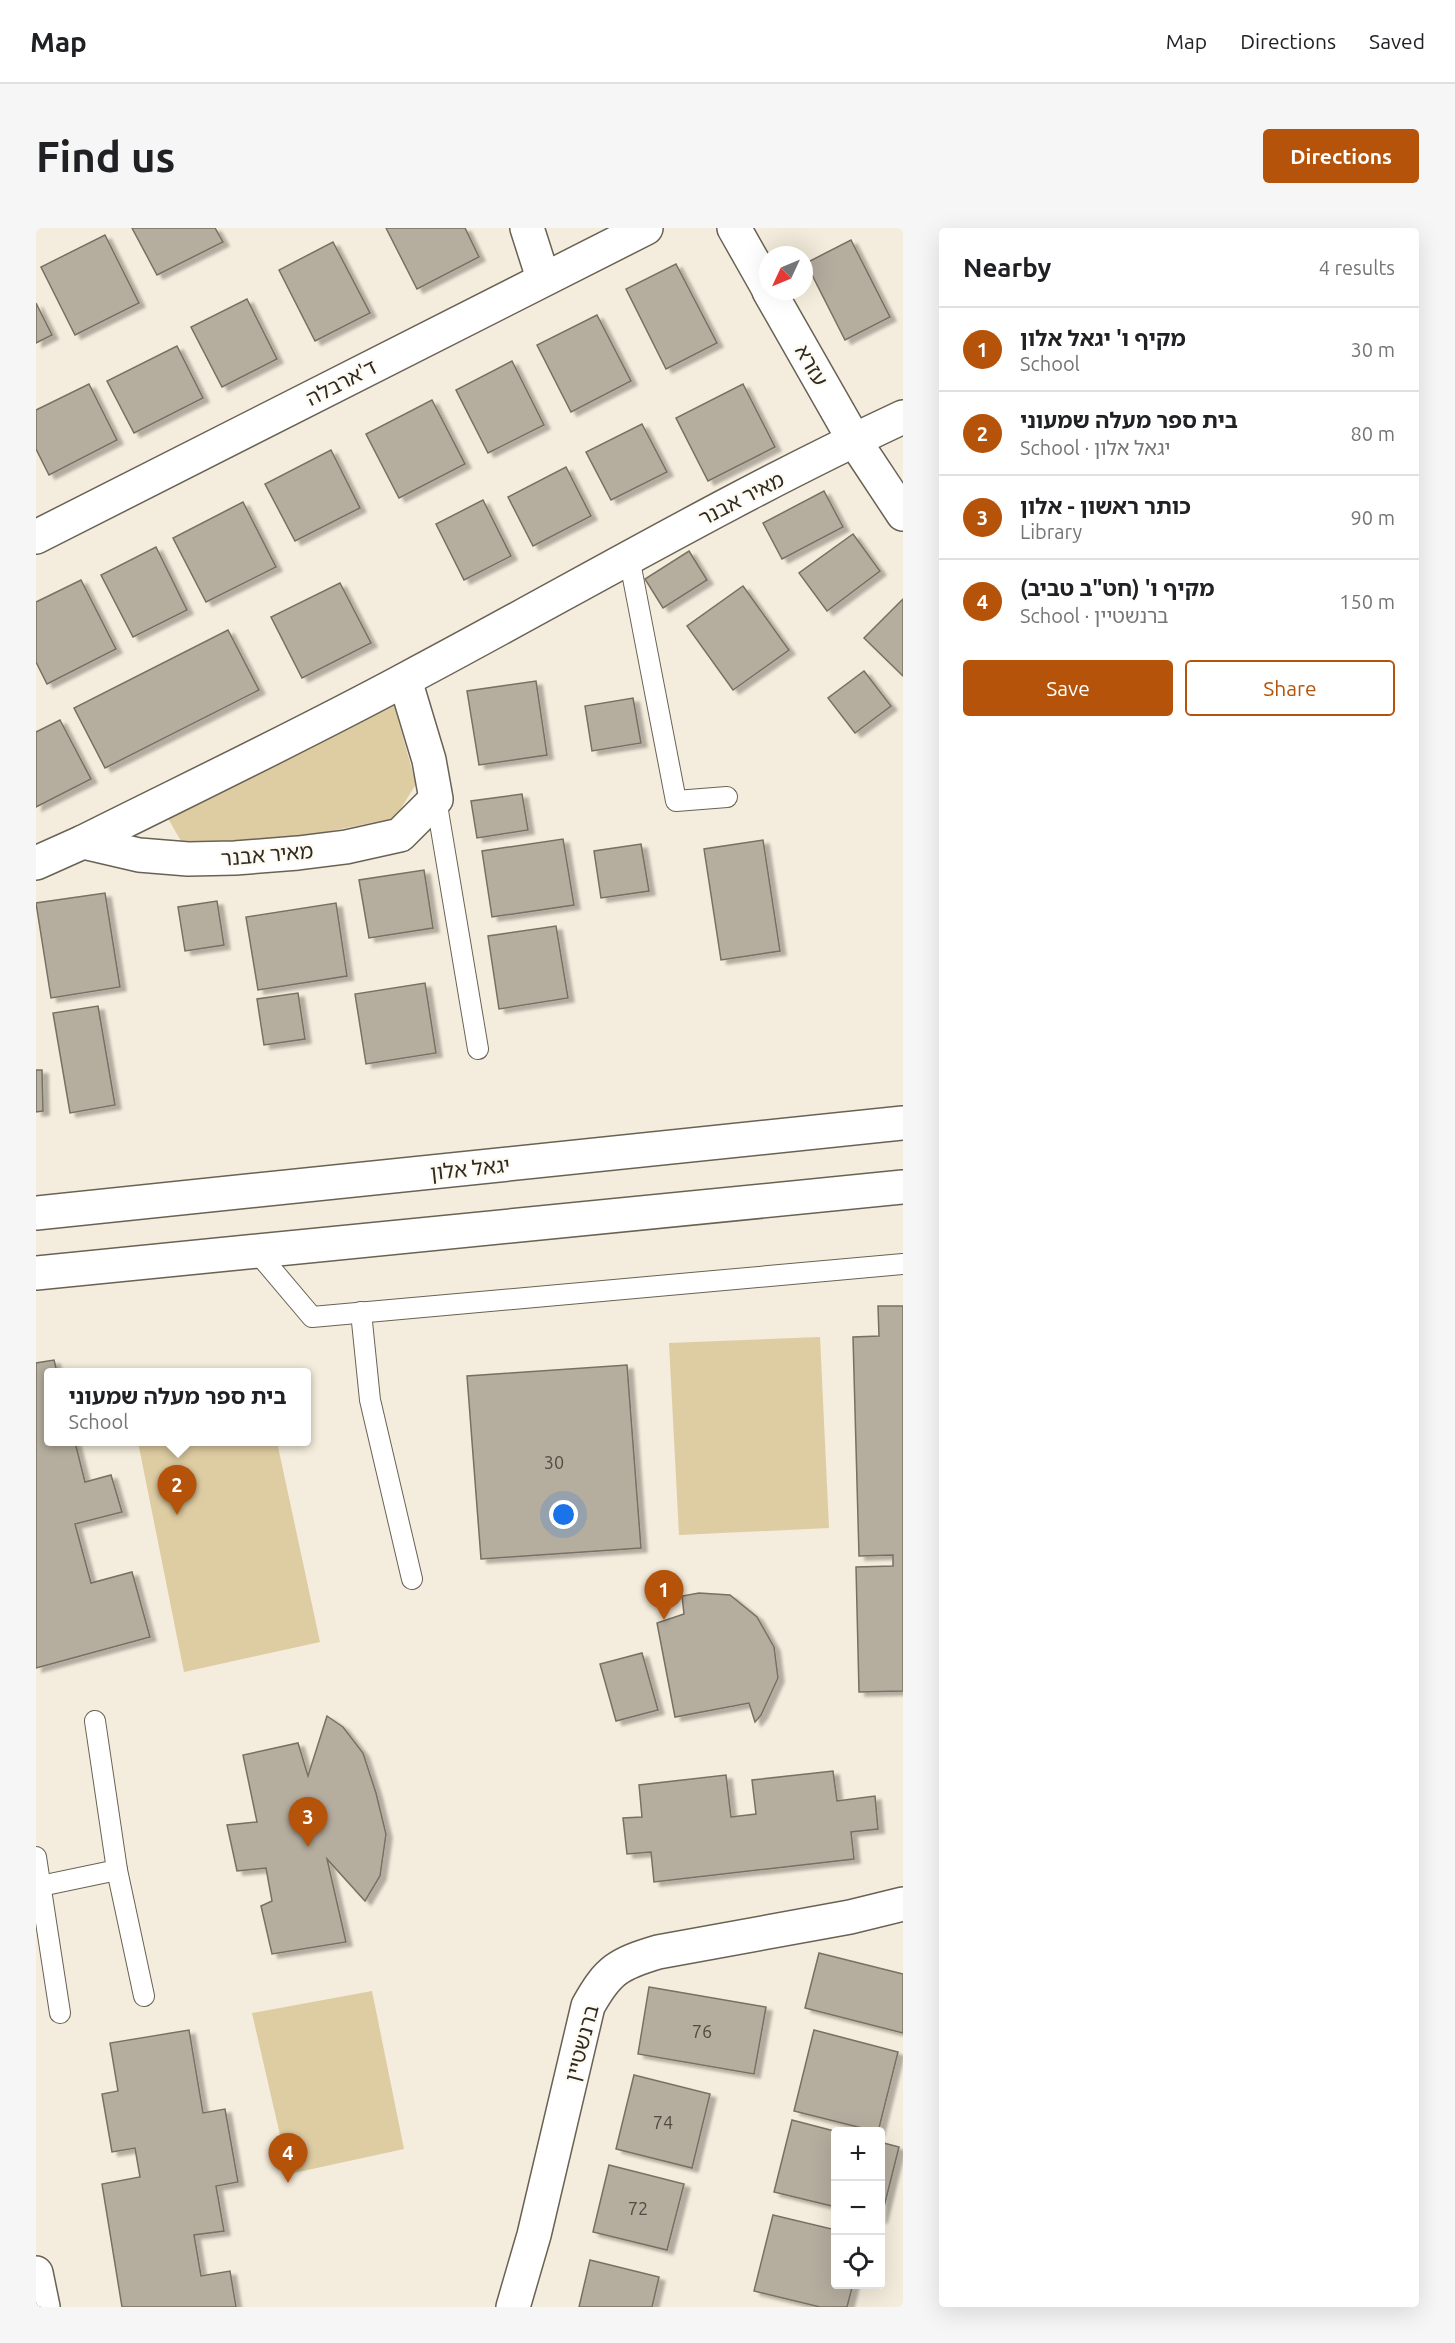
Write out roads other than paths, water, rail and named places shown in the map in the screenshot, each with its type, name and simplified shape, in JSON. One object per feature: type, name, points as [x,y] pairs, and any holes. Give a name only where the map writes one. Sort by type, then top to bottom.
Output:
[{"type":"street","points":[[527,228],[543,278]]},
{"type":"street","name":"ד'ארבלה","points":[[36,537],[543,278],[646,228]]},
{"type":"street","name":"עזרא","points":[[734,228],[759,272]]},
{"type":"street","name":"עזרא","points":[[775,300],[854,440],[903,514]]},
{"type":"street","name":"מאיר אבנר","points":[[36,863],[83,842],[405,680],[629,557],[854,440],[903,417]]},
{"type":"street","points":[[405,680],[429,760],[436,799]]},
{"type":"street","name":"מאיר אבנר","points":[[83,842],[139,855],[188,859],[298,853],[346,847],[400,835],[436,799]]},
{"type":"street","name":"יגאל אלון","points":[[36,1213],[903,1123]]},
{"type":"street","points":[[36,1274],[903,1187]]},
{"type":"street","name":"ברנשטיין","points":[[513,2307],[534,2235],[588,2006],[602,1981],[627,1961],[658,1952],[850,1917],[903,1904]]},
{"type":"street","points":[[36,2273],[43,2307]]},
{"type":"lane","points":[[629,557],[676,801],[727,797]]},
{"type":"lane","points":[[436,799],[478,1049]]},
{"type":"lane","points":[[257,1252],[312,1317],[903,1264]]},
{"type":"lane","points":[[361,1312],[370,1400],[412,1579]]},
{"type":"lane","points":[[95,1721],[117,1870],[144,1996]]},
{"type":"lane","points":[[36,1857],[38,1886],[60,2013]]},
{"type":"lane","points":[[38,1886],[117,1870]]},
{"type":"place","name":"בית ספר מעלה שמעוני","points":[[177,1515]]},
{"type":"place","name":"מקיף ו' יגאל אלון","points":[[664,1620]]},
{"type":"place","name":"כותר ראשון - אלון","points":[[308,1847]]},
{"type":"place","name":"מקיף ו' (חט\"ב טביב)","points":[[288,2183]]}]
